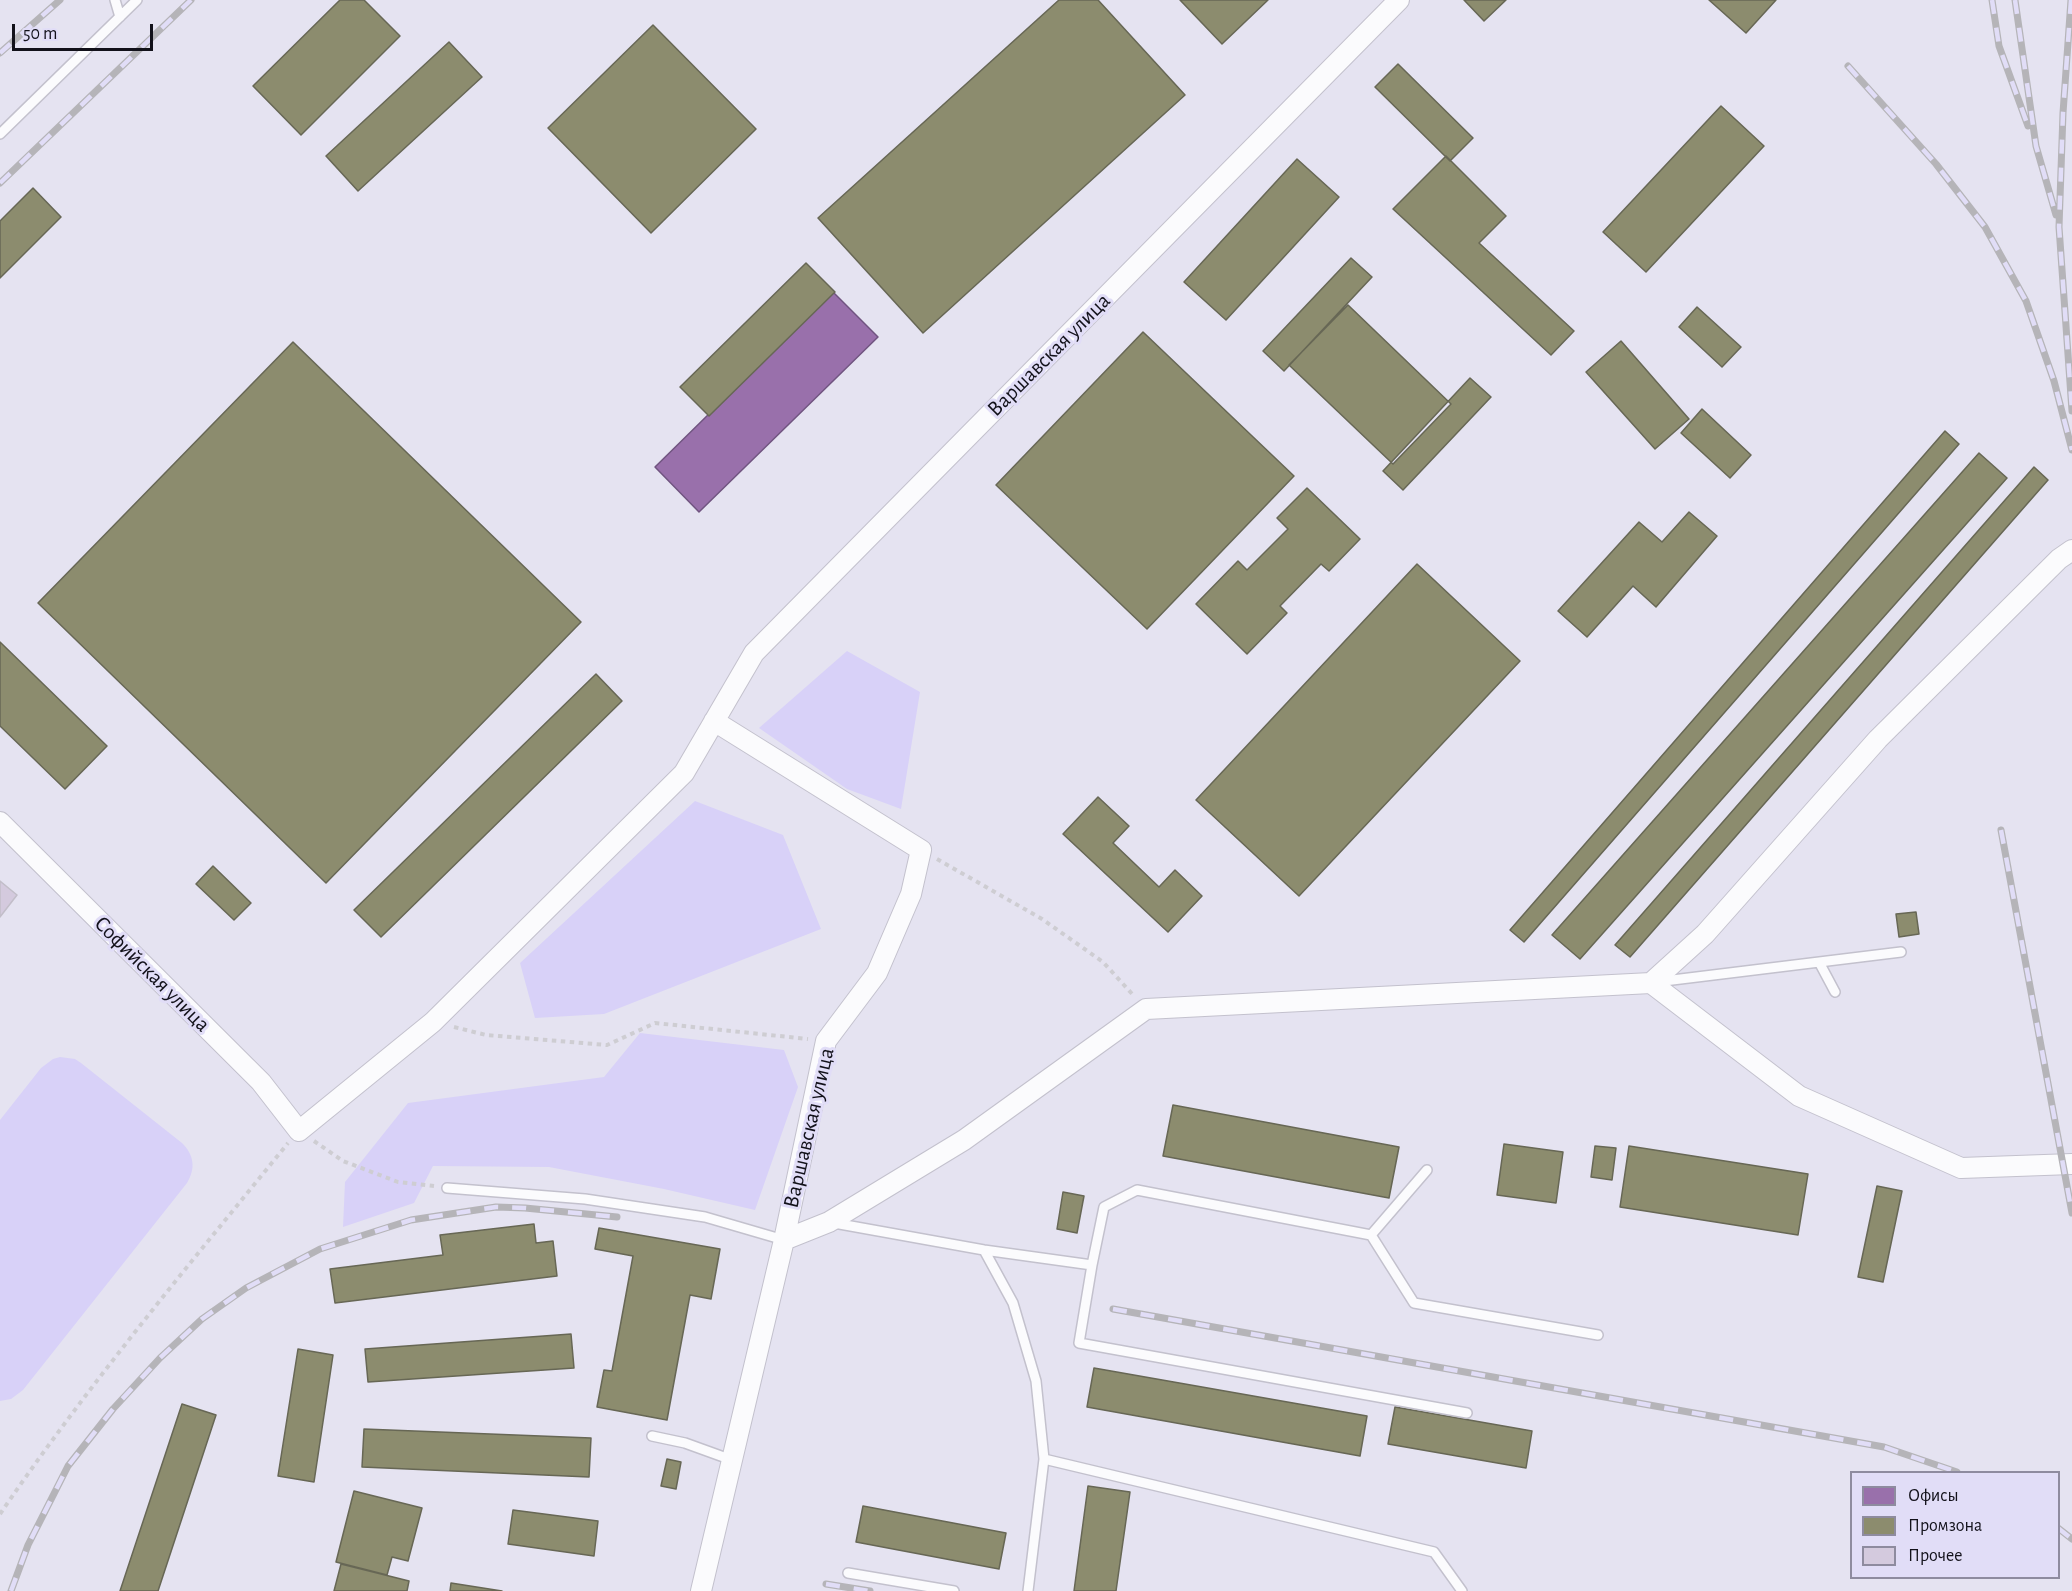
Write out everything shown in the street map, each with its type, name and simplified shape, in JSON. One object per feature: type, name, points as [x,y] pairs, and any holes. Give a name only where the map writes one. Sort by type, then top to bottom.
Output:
[{"type":"street","name":"Варшавская улица","points":[[299,1131],[433,1022],[684,773],[754,653],[1399,0]]},
{"type":"street","points":[[784,1240],[829,1222],[964,1140],[1146,1010],[1651,983],[1705,934],[1878,739],[2059,559],[2072,550]]},
{"type":"street","points":[[714,721],[921,850]]},
{"type":"street","name":"Софийская улица","points":[[0,822],[261,1082],[299,1131]]},
{"type":"street","name":"Варшавская улица","points":[[701,1591],[784,1240],[826,1041],[877,973],[910,894],[921,850]]},
{"type":"street","points":[[1651,983],[1799,1096],[1961,1168],[2072,1164]]},
{"type":"lane","points":[[115,0],[120,17]]},
{"type":"lane","points":[[0,134],[137,0]]},
{"type":"lane","points":[[1651,983],[1901,952]]},
{"type":"lane","points":[[1819,962],[1835,992]]},
{"type":"lane","points":[[1371,1235],[1427,1170]]},
{"type":"lane","points":[[447,1188],[585,1199],[705,1217],[784,1240]]},
{"type":"lane","points":[[1467,1413],[1079,1343],[1104,1207],[1137,1190],[1371,1235],[1414,1303],[1598,1335]]},
{"type":"lane","points":[[829,1222],[984,1250],[1092,1265]]},
{"type":"lane","points":[[984,1250],[1013,1303],[1035,1381],[1044,1459],[1028,1591]]},
{"type":"lane","points":[[652,1436],[684,1443],[732,1460]]},
{"type":"lane","points":[[1044,1459],[1434,1552],[1462,1591]]},
{"type":"lane","points":[[848,1573],[954,1591]]},
{"type":"path","points":[[921,850],[1042,919],[1103,962],[1146,1010]]},
{"type":"path","points":[[433,1022],[486,1035],[607,1045],[655,1023],[826,1041]]},
{"type":"path","points":[[0,1515],[26,1476],[144,1319],[299,1131],[343,1161],[398,1182],[447,1188]]},
{"type":"shaded area","points":[[847,651],[920,692],[901,809],[847,789],[759,728]]},
{"type":"shaded area","points":[[695,801],[783,835],[821,929],[604,1014],[535,1018],[520,963]]},
{"type":"shaded area","points":[[640,1033],[784,1050],[798,1087],[755,1210],[664,1189],[549,1167],[433,1166],[414,1203],[343,1227],[345,1182],[408,1103],[604,1077]]},
{"type":"shaded area","points":[[60,1057],[75,1059],[81,1063],[182,1143],[189,1152],[193,1167],[187,1183],[23,1390],[11,1399],[0,1401],[0,1120],[41,1068]]},
{"type":"building: Офисы","points":[[833,292],[878,337],[699,512],[655,467]]},
{"type":"building: Промзона","points":[[340,0],[364,0],[400,36],[301,135],[253,86]]},
{"type":"building: Промзона","points":[[1059,0],[1098,0],[1185,95],[923,333],[818,218]]},
{"type":"building: Промзона","points":[[1180,0],[1268,0],[1222,44]]},
{"type":"building: Промзона","points":[[1464,0],[1506,0],[1484,21]]},
{"type":"building: Промзона","points":[[1709,0],[1776,0],[1746,33]]},
{"type":"building: Промзона","points":[[653,25],[756,129],[651,233],[548,128]]},
{"type":"building: Промзона","points":[[449,42],[482,77],[358,191],[326,156]]},
{"type":"building: Промзона","points":[[1398,64],[1473,138],[1450,161],[1375,87]]},
{"type":"building: Промзона","points":[[1721,106],[1764,146],[1646,272],[1603,232]]},
{"type":"building: Промзона","points":[[1446,156],[1506,216],[1479,243],[1574,331],[1551,355],[1393,209]]},
{"type":"building: Промзона","points":[[1297,159],[1339,197],[1226,320],[1184,282]]},
{"type":"building: Промзона","points":[[33,188],[61,217],[0,278],[0,221]]},
{"type":"building: Промзона","points":[[1351,258],[1372,277],[1284,371],[1263,351]]},
{"type":"building: Промзона","points":[[806,263],[835,292],[709,416],[680,387]]},
{"type":"building: Промзона","points":[[1348,305],[1451,404],[1393,464],[1289,365]]},
{"type":"building: Промзона","points":[[1697,307],[1741,347],[1722,367],[1679,327]]},
{"type":"building: Промзона","points":[[1143,332],[1294,476],[1147,629],[996,485]]},
{"type":"building: Промзона","points":[[1621,341],[1689,419],[1655,449],[1586,372]]},
{"type":"building: Промзона","points":[[293,342],[581,622],[326,883],[38,603]]},
{"type":"building: Промзона","points":[[1470,378],[1491,397],[1403,490],[1383,471]]},
{"type":"building: Промзона","points":[[1702,409],[1751,455],[1730,478],[1681,433]]},
{"type":"building: Промзона","points":[[1945,431],[1959,444],[1524,942],[1510,930]]},
{"type":"building: Промзона","points":[[1979,453],[2007,478],[1580,959],[1552,935]]},
{"type":"building: Промзона","points":[[2034,467],[2048,480],[1630,957],[1615,945]]},
{"type":"building: Промзона","points":[[1307,488],[1360,539],[1329,571],[1321,564],[1280,606],[1287,613],[1247,654],[1196,604],[1238,561],[1247,570],[1288,529],[1277,518]]},
{"type":"building: Промзона","points":[[1689,512],[1717,536],[1656,607],[1633,586],[1587,637],[1558,611],[1639,522],[1662,542]]},
{"type":"building: Промзона","points":[[1417,564],[1520,661],[1299,896],[1196,800]]},
{"type":"building: Промзона","points":[[0,642],[107,746],[65,789],[0,726]]},
{"type":"building: Промзона","points":[[596,674],[622,701],[381,937],[354,910]]},
{"type":"building: Промзона","points":[[1098,797],[1129,826],[1113,843],[1159,887],[1175,870],[1202,896],[1168,932],[1063,834]]},
{"type":"building: Промзона","points":[[213,866],[251,903],[234,920],[196,884]]},
{"type":"building: Промзона","points":[[1916,912],[1919,934],[1899,937],[1896,914]]},
{"type":"building: Промзона","points":[[1173,1105],[1399,1147],[1389,1198],[1163,1156]]},
{"type":"building: Промзона","points":[[1504,1144],[1563,1152],[1556,1203],[1497,1195]]},
{"type":"building: Промзона","points":[[1595,1146],[1616,1148],[1612,1180],[1591,1177]]},
{"type":"building: Промзона","points":[[1629,1146],[1808,1174],[1798,1235],[1620,1207]]},
{"type":"building: Промзона","points":[[1877,1186],[1902,1191],[1883,1282],[1858,1277]]},
{"type":"building: Промзона","points":[[1063,1192],[1084,1196],[1077,1233],[1057,1229]]},
{"type":"building: Промзона","points":[[534,1224],[536,1243],[553,1241],[557,1276],[335,1303],[330,1269],[443,1255],[440,1235]]},
{"type":"building: Промзона","points":[[599,1228],[720,1249],[711,1299],[690,1295],[667,1420],[597,1407],[604,1370],[612,1371],[633,1256],[595,1249]]},
{"type":"building: Промзона","points":[[571,1334],[574,1368],[368,1382],[365,1349]]},
{"type":"building: Промзона","points":[[298,1349],[333,1355],[314,1482],[278,1476]]},
{"type":"building: Промзона","points":[[1094,1368],[1367,1416],[1360,1456],[1087,1407]]},
{"type":"building: Промзона","points":[[182,1404],[216,1415],[158,1591],[120,1591]]},
{"type":"building: Промзона","points":[[1395,1407],[1532,1431],[1526,1468],[1388,1444]]},
{"type":"building: Промзона","points":[[364,1429],[591,1438],[589,1477],[362,1467]]},
{"type":"building: Промзона","points":[[667,1459],[681,1462],[676,1489],[661,1486]]},
{"type":"building: Промзона","points":[[1088,1486],[1130,1492],[1116,1591],[1074,1591]]},
{"type":"building: Промзона","points":[[354,1491],[422,1508],[408,1561],[392,1557],[387,1575],[336,1562]]},
{"type":"building: Промзона","points":[[863,1506],[1006,1533],[999,1569],[856,1542]]},
{"type":"building: Промзона","points":[[513,1510],[598,1521],[594,1556],[508,1544]]},
{"type":"building: Промзона","points":[[341,1564],[409,1581],[407,1591],[334,1591]]},
{"type":"building: Промзона","points":[[451,1583],[502,1591],[450,1591]]},
{"type":"building: Прочее","points":[[0,881],[17,895],[0,917]]},
{"type":"railway","points":[[0,53],[60,0]]},
{"type":"railway","points":[[0,183],[191,0]]},
{"type":"railway","points":[[1992,0],[1999,46],[2028,126]]},
{"type":"railway","points":[[2015,0],[2036,146],[2056,215]]},
{"type":"railway","points":[[2071,0],[2063,113],[2059,227],[2072,411]]},
{"type":"railway","points":[[1848,66],[1936,164],[1985,227],[2026,301],[2054,381],[2072,450]]},
{"type":"railway","points":[[2001,830],[2072,1213]]},
{"type":"railway","points":[[11,1591],[28,1545],[68,1466],[113,1409],[160,1358],[202,1319],[246,1288],[320,1249],[411,1220],[496,1207],[617,1217]]},
{"type":"railway","points":[[1113,1309],[1884,1447],[1954,1471]]},
{"type":"railway","points":[[2060,1530],[2072,1539]]},
{"type":"railway","points":[[826,1584],[870,1591]]}]
